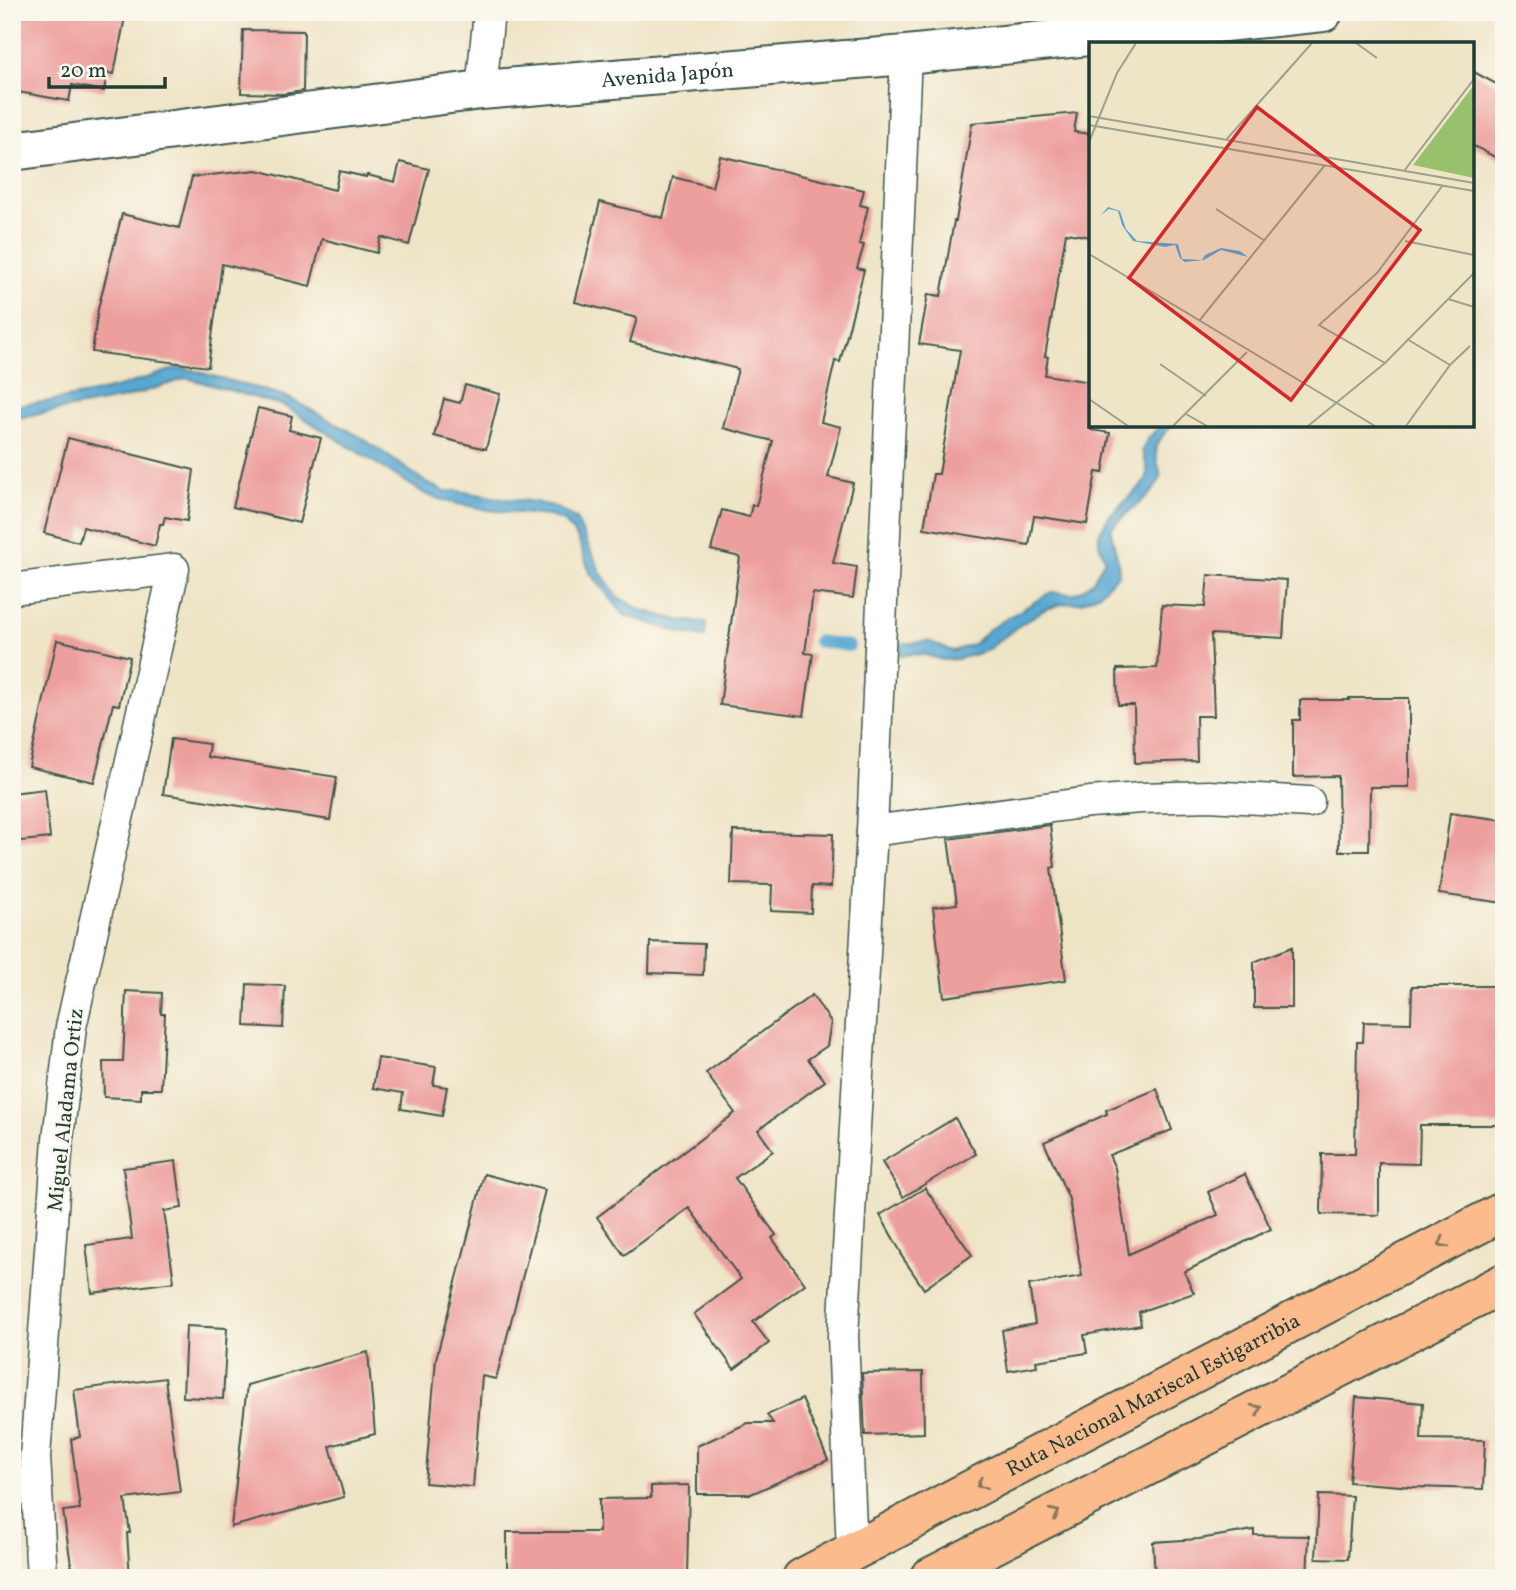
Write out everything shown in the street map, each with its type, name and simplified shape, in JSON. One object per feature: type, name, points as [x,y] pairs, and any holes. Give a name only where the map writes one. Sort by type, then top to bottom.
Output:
[{"type":"highway","name":"Ruta Nacional Mariscal Estigarribia","points":[[802,1578],[1504,1211]]},
{"type":"highway","points":[[929,1578],[1504,1283]]},
{"type":"street","points":[[481,90],[489,12]]},
{"type":"street","name":"Avenida Japón","points":[[12,151],[481,90],[906,55],[1322,12]]},
{"type":"street","points":[[852,1552],[843,1336],[872,831],[906,55]]},
{"type":"street","name":"Miguel Aladama Ortiz","points":[[12,589],[174,569],[71,1027],[24,1463],[42,1578]]},
{"type":"street","points":[[872,831],[1090,802],[1141,798],[1209,796],[1309,802]]},
{"type":"water","points":[[177,368],[285,396],[361,437],[427,483],[444,491],[530,501],[553,506],[565,512],[576,519],[601,573],[618,597],[641,610],[682,621],[706,622],[705,637],[680,633],[624,615],[590,573],[578,539],[564,521],[549,516],[488,510],[427,495],[284,406],[187,378],[125,398],[12,419],[12,406],[89,394]]},
{"type":"water","points":[[1158,427],[1171,427],[1157,444],[1160,478],[1157,485],[1111,529],[1119,573],[1100,593],[1082,602],[1062,604],[1044,610],[986,651],[958,659],[942,660],[925,655],[900,656],[901,644],[928,641],[953,651],[974,644],[988,630],[1051,592],[1074,594],[1093,581],[1105,559],[1099,544],[1099,534],[1110,515],[1147,478],[1142,450]]},
{"type":"building","points":[[12,12],[126,12],[114,74],[107,73],[104,91],[72,85],[69,101],[12,91]]},
{"type":"building","points":[[243,30],[304,31],[303,91],[283,94],[241,93]]},
{"type":"building","points":[[1474,72],[1504,88],[1504,162],[1474,146]]},
{"type":"building","points":[[1077,113],[1074,132],[1089,134],[1089,237],[1066,233],[1045,356],[1048,357],[1045,375],[1089,382],[1089,427],[1091,430],[1110,433],[1103,473],[1096,472],[1087,524],[1034,516],[1029,545],[924,528],[933,474],[939,474],[960,350],[919,344],[928,294],[941,296],[972,123]]},
{"type":"building","points":[[720,156],[864,190],[860,205],[868,207],[859,244],[864,245],[857,268],[864,270],[840,362],[835,361],[821,422],[841,427],[828,477],[853,483],[833,563],[857,567],[853,598],[813,593],[805,653],[813,654],[804,716],[720,705],[740,557],[711,550],[722,510],[749,517],[752,505],[756,506],[773,441],[723,428],[738,369],[630,342],[637,318],[575,302],[600,202],[663,218],[673,177],[712,187]]},
{"type":"building","points":[[400,162],[429,169],[409,245],[381,237],[377,253],[322,239],[310,286],[222,264],[208,367],[92,352],[98,309],[122,214],[179,228],[192,177],[257,170],[335,190],[339,171],[395,182]]},
{"type":"building","points":[[465,385],[500,394],[486,449],[434,436],[444,399],[460,403]]},
{"type":"building","points":[[258,408],[292,416],[289,430],[321,438],[299,523],[233,507]]},
{"type":"building","points":[[68,438],[194,470],[187,521],[165,517],[163,524],[160,524],[155,546],[83,527],[79,542],[44,533]]},
{"type":"building","points":[[1208,575],[1287,580],[1283,638],[1211,634],[1214,716],[1196,716],[1197,761],[1135,763],[1134,705],[1118,705],[1117,669],[1157,668],[1162,605],[1205,607]]},
{"type":"building","points":[[57,640],[130,657],[119,705],[113,704],[94,782],[29,767]]},
{"type":"building","points":[[1409,698],[1409,787],[1370,787],[1369,851],[1339,851],[1338,776],[1293,777],[1293,720],[1300,720],[1300,700]]},
{"type":"building","points":[[171,739],[209,744],[207,757],[337,777],[330,820],[163,794]]},
{"type":"building","points":[[45,789],[50,838],[12,842],[12,793]]},
{"type":"building","points":[[1450,813],[1504,820],[1504,903],[1439,894]]},
{"type":"building","points":[[1050,825],[1055,867],[1051,868],[1066,980],[944,997],[933,907],[957,904],[948,839]]},
{"type":"building","points":[[733,831],[833,834],[831,887],[812,886],[811,913],[771,911],[772,885],[731,884]]},
{"type":"building","points":[[650,942],[704,944],[703,975],[649,973]]},
{"type":"building","points":[[1292,947],[1292,1008],[1254,1008],[1254,962]]},
{"type":"building","points":[[247,984],[285,986],[283,1028],[245,1026]]},
{"type":"building","points":[[1412,986],[1504,986],[1504,1125],[1420,1125],[1419,1164],[1379,1163],[1379,1215],[1321,1214],[1322,1154],[1355,1154],[1357,1042],[1363,1042],[1364,1022],[1411,1023]]},
{"type":"building","points":[[126,991],[162,993],[161,1014],[165,1014],[161,1089],[141,1089],[141,1099],[104,1097],[103,1062],[123,1062]]},
{"type":"building","points":[[812,995],[831,1022],[827,1046],[808,1059],[825,1081],[758,1130],[773,1151],[735,1178],[776,1235],[772,1238],[805,1284],[753,1322],[769,1343],[734,1369],[694,1314],[741,1279],[689,1208],[624,1255],[597,1217],[735,1113],[706,1073]]},
{"type":"building","points":[[378,1058],[436,1067],[433,1085],[447,1087],[442,1116],[401,1109],[403,1093],[373,1088]]},
{"type":"building","points":[[1157,1089],[1172,1130],[1109,1155],[1115,1168],[1129,1254],[1218,1215],[1208,1192],[1245,1174],[1271,1229],[1184,1272],[1194,1293],[1139,1312],[1141,1325],[1084,1335],[1087,1353],[1036,1361],[1037,1366],[1008,1371],[1002,1330],[1035,1324],[1029,1285],[1082,1276],[1069,1199],[1044,1142],[1107,1114],[1106,1110]]},
{"type":"building","points":[[955,1118],[976,1154],[903,1197],[882,1162]]},
{"type":"building","points":[[176,1161],[182,1208],[164,1211],[174,1282],[92,1293],[86,1245],[132,1239],[123,1168]]},
{"type":"building","points":[[484,1174],[545,1190],[496,1379],[482,1376],[473,1487],[425,1483],[436,1359]]},
{"type":"building","points":[[925,1188],[972,1255],[924,1289],[901,1255],[880,1215]]},
{"type":"building","points":[[186,1326],[227,1328],[223,1399],[183,1397]]},
{"type":"building","points":[[368,1352],[375,1434],[330,1446],[344,1497],[231,1527],[247,1385]]},
{"type":"building","points":[[923,1372],[924,1433],[865,1435],[862,1373]]},
{"type":"building","points":[[165,1378],[180,1492],[125,1499],[130,1533],[127,1533],[130,1578],[73,1578],[63,1511],[80,1509],[71,1439],[80,1437],[74,1390]]},
{"type":"building","points":[[1356,1397],[1423,1403],[1421,1439],[1485,1440],[1483,1489],[1349,1482]]},
{"type":"building","points":[[802,1399],[828,1460],[751,1494],[697,1494],[697,1446],[748,1423],[773,1423],[767,1415]]},
{"type":"building","points":[[689,1485],[687,1578],[507,1578],[507,1532],[599,1532],[599,1499],[651,1498],[651,1486]]},
{"type":"building","points":[[1319,1495],[1352,1496],[1348,1559],[1316,1558]]},
{"type":"building","points":[[1254,1530],[1254,1535],[1309,1536],[1307,1578],[1155,1578],[1153,1542],[1199,1539]]},
{"type":"waterway","points":[[818,641],[849,646]]}]
